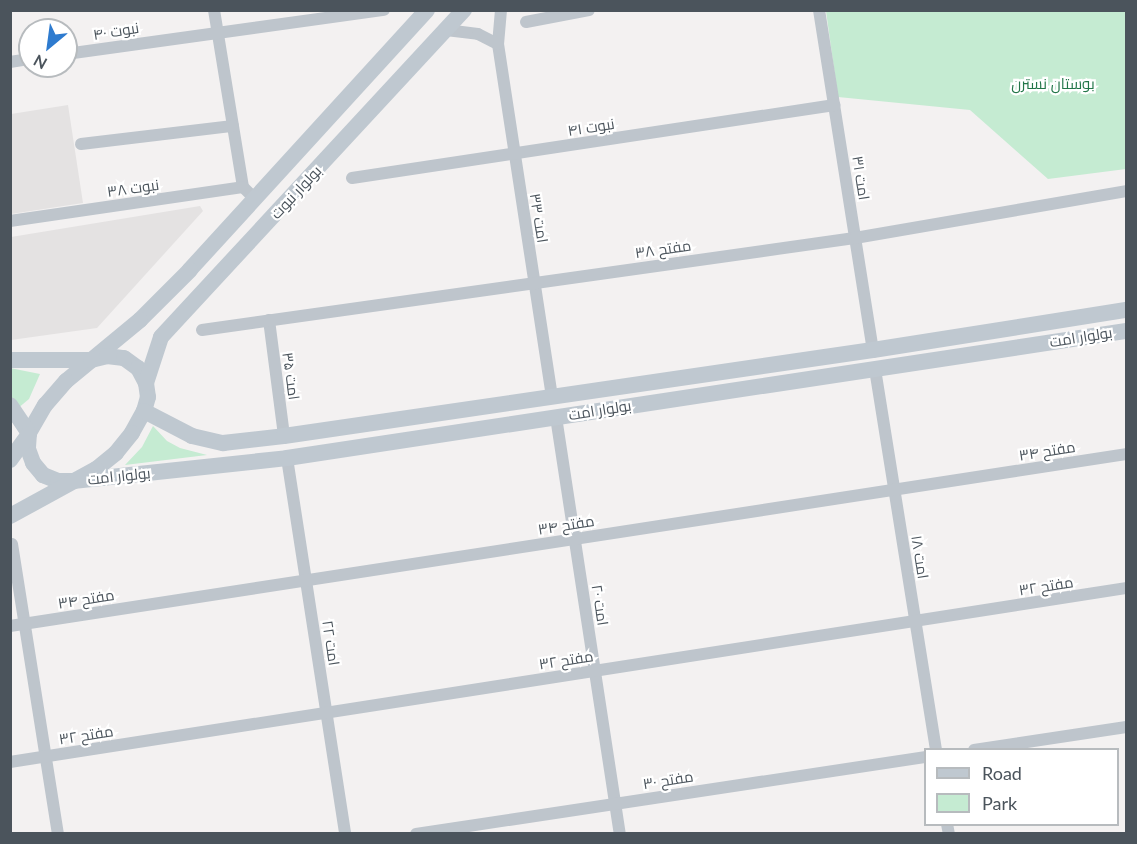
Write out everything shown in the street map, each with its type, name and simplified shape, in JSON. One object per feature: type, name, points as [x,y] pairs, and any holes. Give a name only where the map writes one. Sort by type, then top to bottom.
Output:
[{"type":"main road","name":"بولوار نبوت","points":[[91,360],[140,320],[249,193],[427,10]]},
{"type":"main road","name":"بولوار نبوت","points":[[146,383],[161,338],[464,10]]},
{"type":"main road","name":"بولوار امت","points":[[144,411],[192,436],[223,443],[873,350],[1126,310]]},
{"type":"main road","name":"بولوار امت","points":[[73,481],[287,458],[1126,330]]},
{"type":"main road","points":[[873,350],[874,369]]},
{"type":"main road","points":[[10,360],[91,360],[107,356],[124,358],[138,368],[146,383],[148,397],[144,411],[132,433],[116,453],[96,469],[10,516]]},
{"type":"main road","points":[[10,460],[45,405],[91,360]]},
{"type":"main road","points":[[10,405],[29,433],[28,449],[33,464],[43,475],[58,481],[73,481]]},
{"type":"street","points":[[214,10],[233,126],[249,193]]},
{"type":"street","name":"نبوت ۴۰","points":[[78,52],[218,31],[384,10]]},
{"type":"street","name":"امت ۳۳","points":[[501,10],[498,44],[513,154],[552,397]]},
{"type":"street","points":[[526,22],[589,10]]},
{"type":"street","name":"امت ۳۱","points":[[819,10],[873,350]]},
{"type":"street","points":[[446,30],[478,34],[498,44]]},
{"type":"street","name":"نبوت ۴۱","points":[[352,178],[835,105]]},
{"type":"street","points":[[81,144],[233,126]]},
{"type":"street","name":"مفتح ۳۸","points":[[202,330],[855,238],[1126,191]]},
{"type":"street","name":"نبوت ۳۸","points":[[10,221],[249,193]]},
{"type":"street","name":"امت ۳۵","points":[[269,320],[284,436]]},
{"type":"street","name":"امت ۱۸","points":[[874,369],[936,748]]},
{"type":"street","name":"امت ۲۰","points":[[556,417],[620,834]]},
{"type":"street","name":"مفتح ۳۴","points":[[10,626],[1126,454]]},
{"type":"street","name":"امت ۲۲","points":[[287,458],[345,834]]},
{"type":"street","points":[[12,544],[58,834]]},
{"type":"street","name":"مفتح ۳۲","points":[[10,762],[1126,588]]},
{"type":"street","points":[[987,748],[1126,727]]},
{"type":"street","name":"مفتح ۳۰","points":[[416,834],[924,757]]},
{"type":"shaded area","points":[[68,105],[83,203],[11,214],[11,114]]},
{"type":"shaded area","points":[[200,206],[203,211],[97,328],[11,340],[11,237]]},
{"type":"green space","name":"بوستان نسترن","points":[[826,11],[1126,11],[1126,169],[1048,179],[970,110],[838,97]]},
{"type":"green space","points":[[10,368],[40,374],[29,399],[17,409],[11,399]]},
{"type":"green space","points":[[153,426],[167,441],[180,448],[207,455],[125,465],[142,447]]}]
